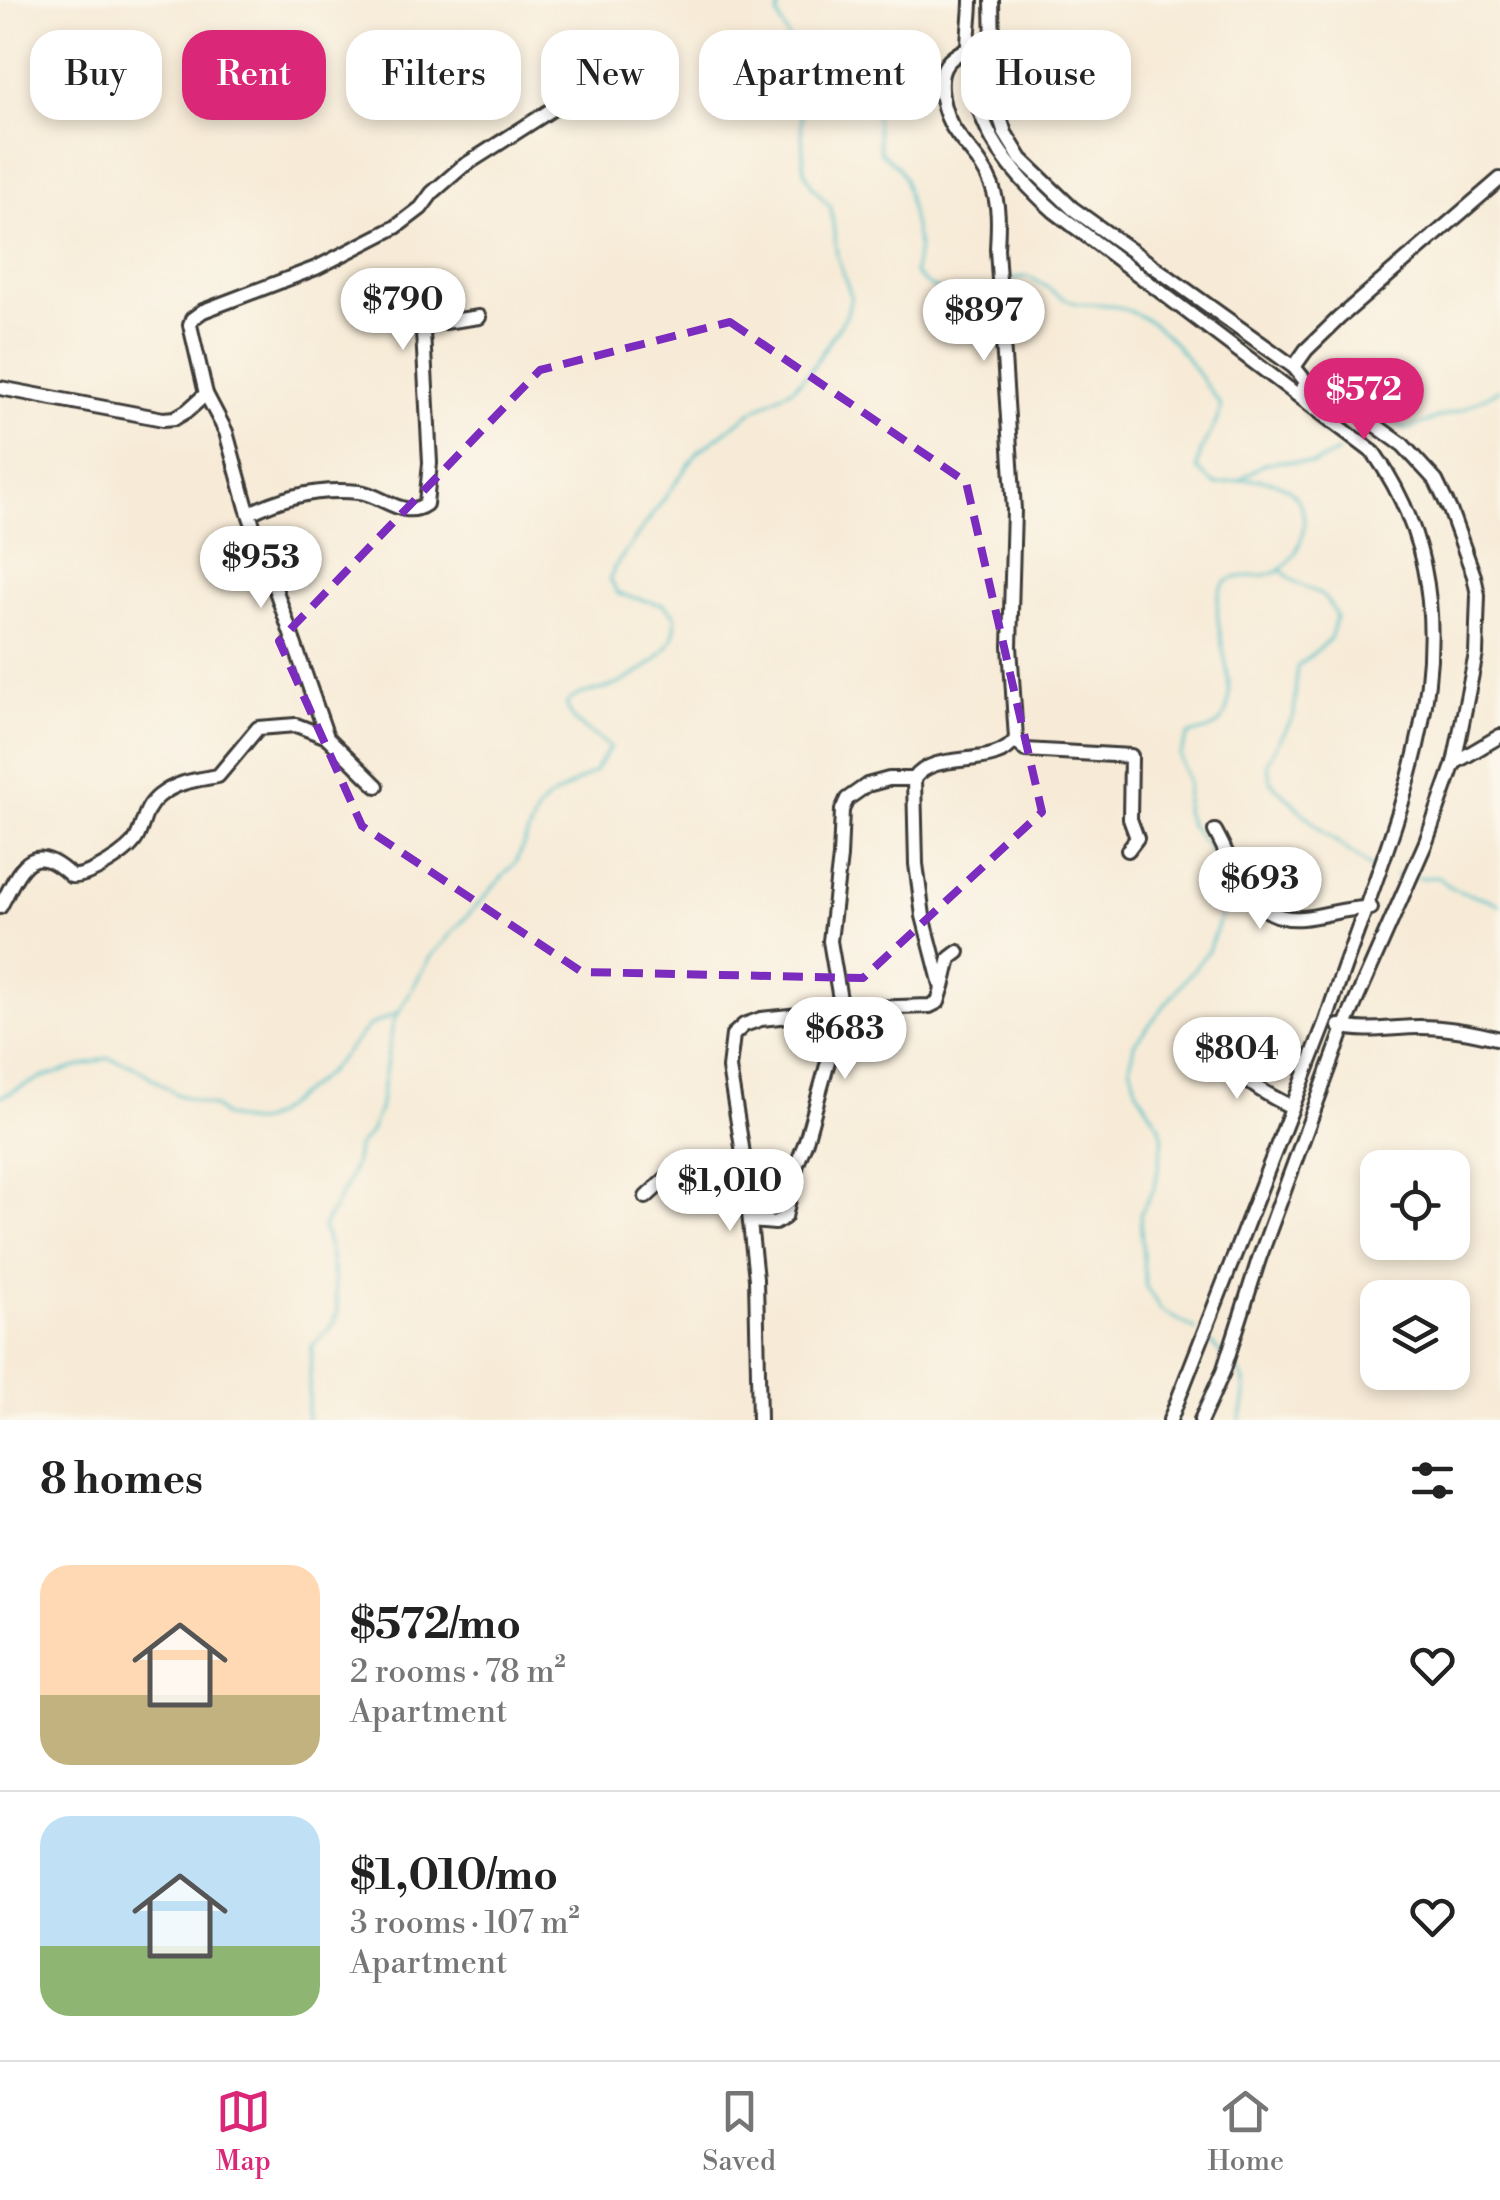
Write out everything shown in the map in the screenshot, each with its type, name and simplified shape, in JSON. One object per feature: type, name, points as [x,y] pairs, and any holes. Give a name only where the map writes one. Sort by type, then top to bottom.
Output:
[{"type":"street","points":[[969,30],[971,0]]},
{"type":"street","points":[[992,0],[994,100],[1005,132],[1021,158],[1072,208],[1294,367],[1302,388]]},
{"type":"street","points":[[961,51],[949,57],[944,65],[940,80],[942,109],[949,126],[991,182],[998,213],[1014,510],[1010,646],[1016,739],[1025,750],[1130,756],[1130,819],[1137,838],[1128,850]]},
{"type":"street","points":[[327,737],[226,432],[206,394],[190,325],[196,315],[225,301],[316,268],[396,227],[462,168],[541,117]]},
{"type":"street","points":[[984,120],[1016,177],[1054,211],[1302,388],[1384,464],[1416,505],[1431,542]]},
{"type":"street","points":[[1294,367],[1339,318],[1500,179]]},
{"type":"street","points":[[250,513],[285,497],[334,492],[360,492],[402,509],[412,510],[426,504],[430,463],[424,332],[431,324],[479,317]]},
{"type":"street","points":[[1201,1420],[1223,1372],[1259,1259],[1344,1028],[1426,842],[1454,763],[1476,654],[1478,595],[1450,510],[1426,468],[1403,445],[1315,382],[1302,388]]},
{"type":"street","points":[[0,388],[163,419],[188,411],[206,394]]},
{"type":"street","points":[[1170,1420],[1338,982],[1408,813],[1437,718]]},
{"type":"street","points":[[0,907],[26,863],[38,856],[49,858],[71,876],[91,874],[133,843],[144,813],[160,795],[193,778],[218,776],[258,728],[296,725],[327,737],[377,786]]},
{"type":"street","points":[[1454,763],[1500,736]]},
{"type":"street","points":[[750,1221],[775,1222],[785,1218],[796,1164],[842,1011],[830,941],[846,800],[867,785],[914,780],[926,768],[1005,751],[1016,739]]},
{"type":"street","points":[[914,780],[920,898],[942,989]]},
{"type":"street","points":[[1215,832],[1249,896],[1264,911],[1298,919],[1352,907],[1371,908]]},
{"type":"street","points":[[759,1420],[756,1279],[729,1068],[733,1034],[761,1019],[930,1006],[938,1002],[950,958],[958,952]]},
{"type":"street","points":[[1326,1021],[1344,1028],[1462,1030],[1500,1040]]},
{"type":"street","points":[[1222,1050],[1242,1079],[1292,1107]]},
{"type":"street","points":[[646,1197],[673,1172],[746,1188]]},
{"type":"highlighted area","points":[[730,322],[966,482],[1042,812],[863,978],[582,972],[362,826],[279,641],[540,370]]},
{"type":"waterway","points":[[780,0],[778,16],[793,48],[810,64],[845,71],[874,105],[880,152],[898,167],[904,178],[918,247],[914,273],[940,290],[992,290]]},
{"type":"waterway","points":[[307,1420],[312,1346],[333,1324],[338,1312],[323,1227],[349,1179],[357,1147],[369,1134],[379,1110],[393,1023],[430,957],[516,862],[538,810],[547,800],[594,772],[610,747],[574,721],[566,704],[581,694],[633,676],[655,660],[671,639],[675,615],[664,605],[618,594],[610,579],[614,568],[698,452],[753,411],[794,387],[810,371],[847,314],[851,296],[837,256],[831,208],[804,170],[801,120]]},
{"type":"waterway","points":[[1005,279],[1028,277],[1069,301],[1128,310],[1160,330],[1221,405],[1197,469],[1216,485],[1255,479],[1284,486],[1301,506],[1304,519],[1299,546],[1281,569],[1231,579],[1220,591],[1218,622],[1228,675],[1228,707],[1215,726],[1188,735],[1180,756],[1188,782],[1185,811],[1189,824],[1230,875]]},
{"type":"waterway","points":[[1382,424],[1407,429],[1463,409],[1500,389]]},
{"type":"waterway","points":[[1242,478],[1265,463],[1313,464],[1338,452]]},
{"type":"waterway","points":[[1282,570],[1325,599],[1336,617],[1330,639],[1297,667],[1294,715],[1267,762],[1271,782],[1322,831],[1374,870]]},
{"type":"waterway","points":[[1396,875],[1406,877]]},
{"type":"waterway","points":[[1417,878],[1439,877],[1454,889],[1500,905]]},
{"type":"waterway","points":[[1196,1330],[1161,1310],[1145,1285],[1140,1214],[1155,1187],[1163,1139],[1160,1126],[1137,1090],[1130,1066],[1134,1044],[1208,951],[1234,881]]},
{"type":"waterway","points":[[0,1097],[43,1077],[108,1058],[132,1065],[176,1094],[214,1107],[224,1116],[248,1123],[261,1121],[328,1072],[369,1026],[399,1012]]},
{"type":"waterway","points":[[1212,1344],[1224,1358]]},
{"type":"waterway","points":[[1232,1362],[1242,1376],[1245,1390],[1240,1420]]}]
